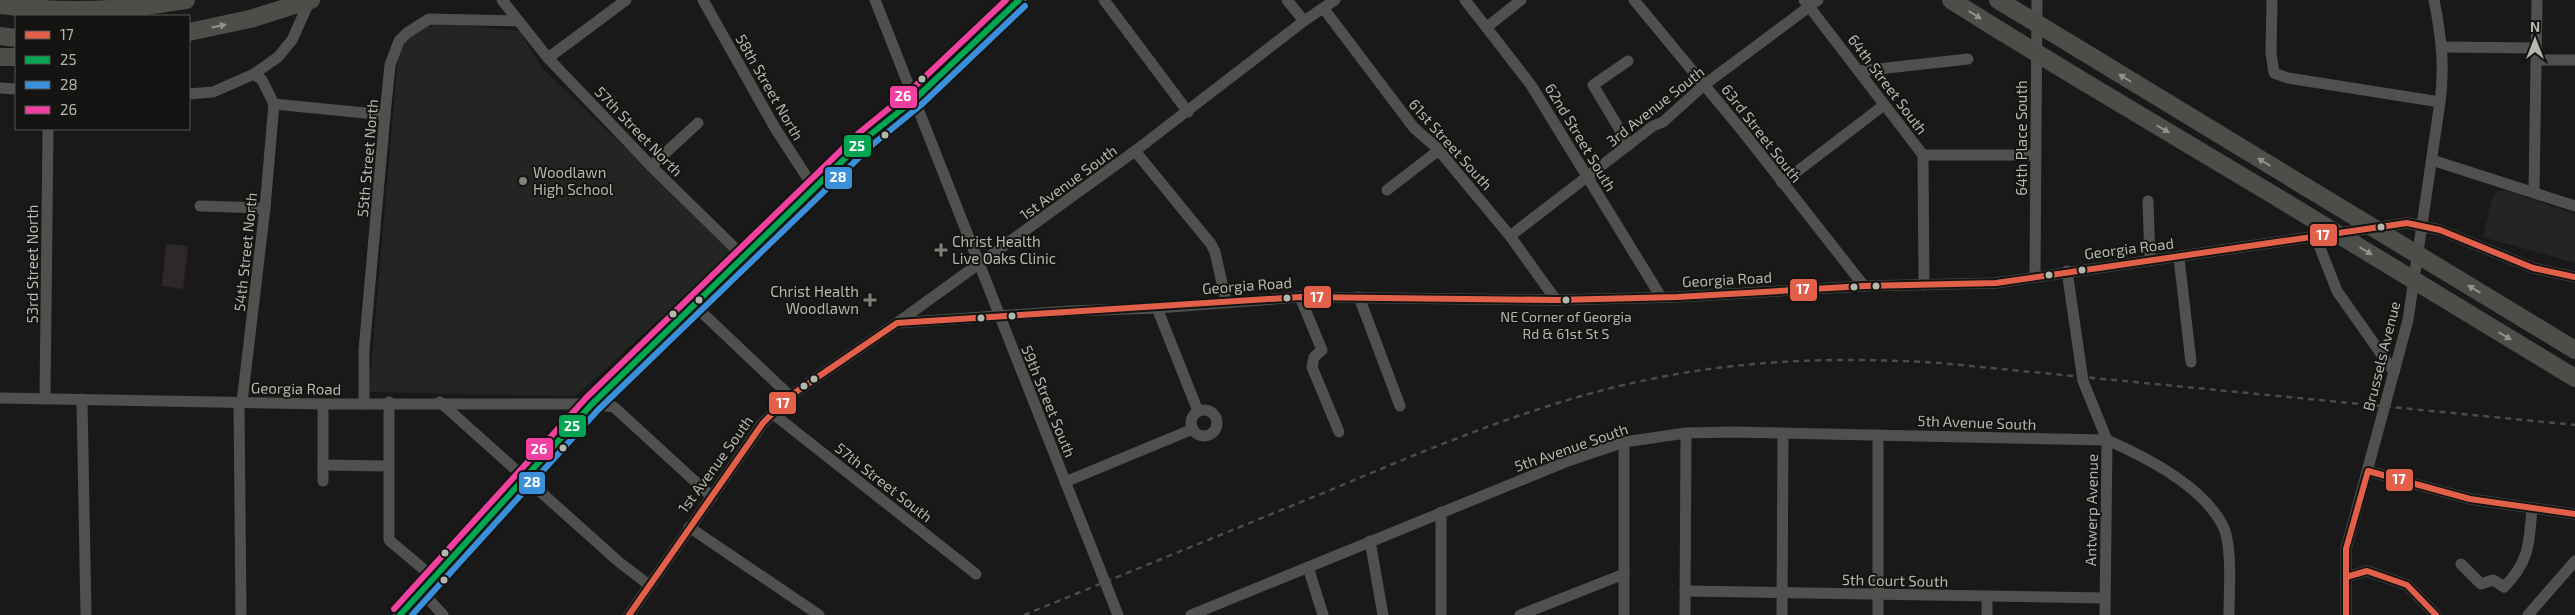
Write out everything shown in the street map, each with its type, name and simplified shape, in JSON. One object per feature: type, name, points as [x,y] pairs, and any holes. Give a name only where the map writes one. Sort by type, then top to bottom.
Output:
[{"type":"highway","points":[[0,5],[91,9],[164,4],[186,0]]},
{"type":"highway","points":[[190,32],[250,19],[310,0]]},
{"type":"highway","points":[[1951,0],[2575,378]]},
{"type":"highway","points":[[1998,0],[2575,350]]},
{"type":"highway","points":[[0,36],[15,38]]},
{"type":"highway","points":[[0,57],[15,57]]},
{"type":"main road","points":[[400,615],[592,404],[866,138],[915,99],[1019,0]]},
{"type":"street","points":[[190,94],[213,92],[254,74],[278,57],[292,40],[310,0]]},
{"type":"street","name":"57th Street North","points":[[502,0],[548,58],[651,166],[744,257]]},
{"type":"street","points":[[548,58],[626,0]]},
{"type":"street","name":"58th Street North","points":[[703,0],[775,128],[814,188]]},
{"type":"street","name":"59th Street South","points":[[875,0],[978,265],[1118,615]]},
{"type":"street","points":[[1104,0],[1188,112]]},
{"type":"street","points":[[1287,0],[1304,21]]},
{"type":"street","name":"1st Avenue South","points":[[629,615],[763,423],[790,396],[897,323],[1135,151],[1334,0]]},
{"type":"street","name":"62nd Street South","points":[[1465,0],[1532,85],[1661,297]]},
{"type":"street","points":[[1487,27],[1521,0]]},
{"type":"street","name":"63rd Street South","points":[[1634,0],[1864,286]]},
{"type":"street","name":"64th Place South","points":[[2035,275],[2037,0]]},
{"type":"street","points":[[2272,0],[2271,53],[2274,73],[2288,78],[2440,102]]},
{"type":"street","points":[[2434,0],[2442,47],[2537,54],[2575,60]]},
{"type":"street","points":[[2534,192],[2537,0]]},
{"type":"street","name":"3rd Avenue South","points":[[1510,236],[1629,145],[1663,122],[1704,85],[1811,2]]},
{"type":"street","name":"64th Street South","points":[[1811,2],[1922,155],[1924,286]]},
{"type":"street","name":"61st Street South","points":[[1324,9],[1414,128],[1439,150],[1510,236],[1556,300]]},
{"type":"street","name":"55th Street North","points":[[364,404],[364,350],[385,115],[390,65],[399,41],[407,33],[428,19],[518,21]]},
{"type":"street","name":"Brussels Avenue","points":[[2346,615],[2346,549],[2408,320],[2444,77],[2442,47]]},
{"type":"street","points":[[1860,70],[1968,59]]},
{"type":"street","points":[[1628,61],[1593,85],[1629,145]]},
{"type":"street","points":[[254,74],[262,80],[274,104],[385,115]]},
{"type":"street","points":[[0,88],[15,89]]},
{"type":"street","name":"54th Street North","points":[[241,615],[241,402],[265,208],[274,104]]},
{"type":"street","points":[[1782,183],[1884,105]]},
{"type":"street","points":[[651,166],[698,123]]},
{"type":"street","name":"53rd Street North","points":[[46,399],[48,130]]},
{"type":"street","points":[[1387,190],[1439,150]]},
{"type":"street","points":[[1135,151],[1216,252],[1226,301]]},
{"type":"street","points":[[1922,155],[2035,155]]},
{"type":"street","points":[[2432,160],[2575,206]]},
{"type":"street","points":[[2148,201],[2150,261]]},
{"type":"street","points":[[200,206],[265,208]]},
{"type":"street","name":"Georgia Road","points":[[897,323],[1157,308],[1226,301],[1300,297],[1556,300],[1996,282],[2067,270],[2179,258],[2315,235],[2407,223],[2422,225],[2533,268],[2575,277]]},
{"type":"street","points":[[2315,235],[2337,291],[2394,372]]},
{"type":"street","points":[[2179,258],[2191,362]]},
{"type":"street","name":"Antwerp Avenue","points":[[2067,270],[2083,381],[2107,440],[2105,615]]},
{"type":"street","points":[[1300,297],[1322,350],[1314,358],[1312,367],[1339,432]]},
{"type":"street","points":[[1359,297],[1400,406]]},
{"type":"street","points":[[693,304],[790,396]]},
{"type":"street","points":[[1157,308],[1198,411]]},
{"type":"street","name":"Georgia Road","points":[[0,398],[323,404],[389,402],[592,404],[614,407],[712,497]]},
{"type":"street","points":[[82,399],[86,615]]},
{"type":"street","points":[[389,402],[389,540],[434,578]]},
{"type":"street","points":[[440,402],[649,585]]},
{"type":"street","points":[[323,404],[323,481]]},
{"type":"street","points":[[1207,410],[1214,415],[1217,427],[1208,436],[1199,435],[1193,430],[1191,421],[1198,411],[1207,410]]},
{"type":"street","name":"57th Street South","points":[[772,414],[976,574]]},
{"type":"street","points":[[1065,482],[1193,430]]},
{"type":"street","points":[[1685,615],[1686,433]]},
{"type":"street","name":"5th Avenue South","points":[[1194,614],[1568,461],[1624,442],[1686,433],[1878,434],[2107,440]]},
{"type":"street","points":[[1782,615],[1784,433]]},
{"type":"street","points":[[1878,434],[1878,615]]},
{"type":"street","points":[[2107,440],[2133,451],[2169,473],[2201,498],[2222,524],[2230,570],[2229,615]]},
{"type":"street","points":[[1624,442],[1624,615]]},
{"type":"street","points":[[323,465],[388,466]]},
{"type":"street","points":[[2368,471],[2470,500],[2575,514]]},
{"type":"street","points":[[2461,564],[2481,584],[2493,580],[2504,587],[2524,563],[2529,549],[2532,508]]},
{"type":"street","points":[[1441,512],[1441,615]]},
{"type":"street","points":[[689,527],[820,615]]},
{"type":"street","points":[[1370,541],[1383,615]]},
{"type":"street","points":[[2528,615],[2575,561]]},
{"type":"street","points":[[1308,567],[1323,615]]},
{"type":"street","points":[[2346,577],[2367,571],[2407,585],[2436,615]]},
{"type":"street","points":[[1520,615],[1624,574]]},
{"type":"street","points":[[422,592],[443,615]]},
{"type":"street","name":"5th Court South","points":[[1685,592],[2105,598]]},
{"type":"street","points":[[1987,596],[1987,615]]},
{"type":"shaded area","name":"Woodlawn High School","points":[[446,23],[519,31],[543,69],[733,252],[576,396],[369,392],[398,59],[402,47],[414,33],[427,27]]},
{"type":"shaded area","points":[[2497,191],[2508,191],[2575,214],[2575,263],[2483,237],[2492,198]]},
{"type":"shaded area","points":[[166,244],[188,246],[183,289],[162,286]]},
{"type":"railway","points":[[1024,615],[1492,425],[1573,398],[1614,387],[1656,378],[1727,367],[1762,363],[1833,360],[1940,363],[2575,425]]},
{"type":"transit line","name":"26","points":[[394,609],[586,398],[860,132],[909,92],[1006,0]]},
{"type":"transit line","name":"25","points":[[400,615],[592,404],[866,138],[915,99],[1019,0]]},
{"type":"transit line","name":"28","points":[[412,615],[598,410],[872,145],[921,105],[1025,6]]},
{"type":"transit line","name":"17","points":[[629,615],[763,423],[790,396],[897,323],[1300,297],[1556,300],[1678,297],[1864,286],[1996,283],[2407,223],[2440,230],[2533,268],[2575,277]]},
{"type":"transit line","name":"17","points":[[2346,615],[2346,549],[2368,471],[2470,499],[2575,514]]},
{"type":"transit line","name":"17","points":[[2346,577],[2367,571],[2407,585],[2436,615]]},
{"type":"place","name":"Woodlawn High School","points":[[523,181]]},
{"type":"place","name":"Christ Health Live Oaks Clinic","points":[[941,250]]},
{"type":"place","name":"Christ Health Woodlawn","points":[[870,300]]},
{"type":"place","name":"NE Corner of Georgia Rd & 61st St S","points":[[1566,300]]}]
